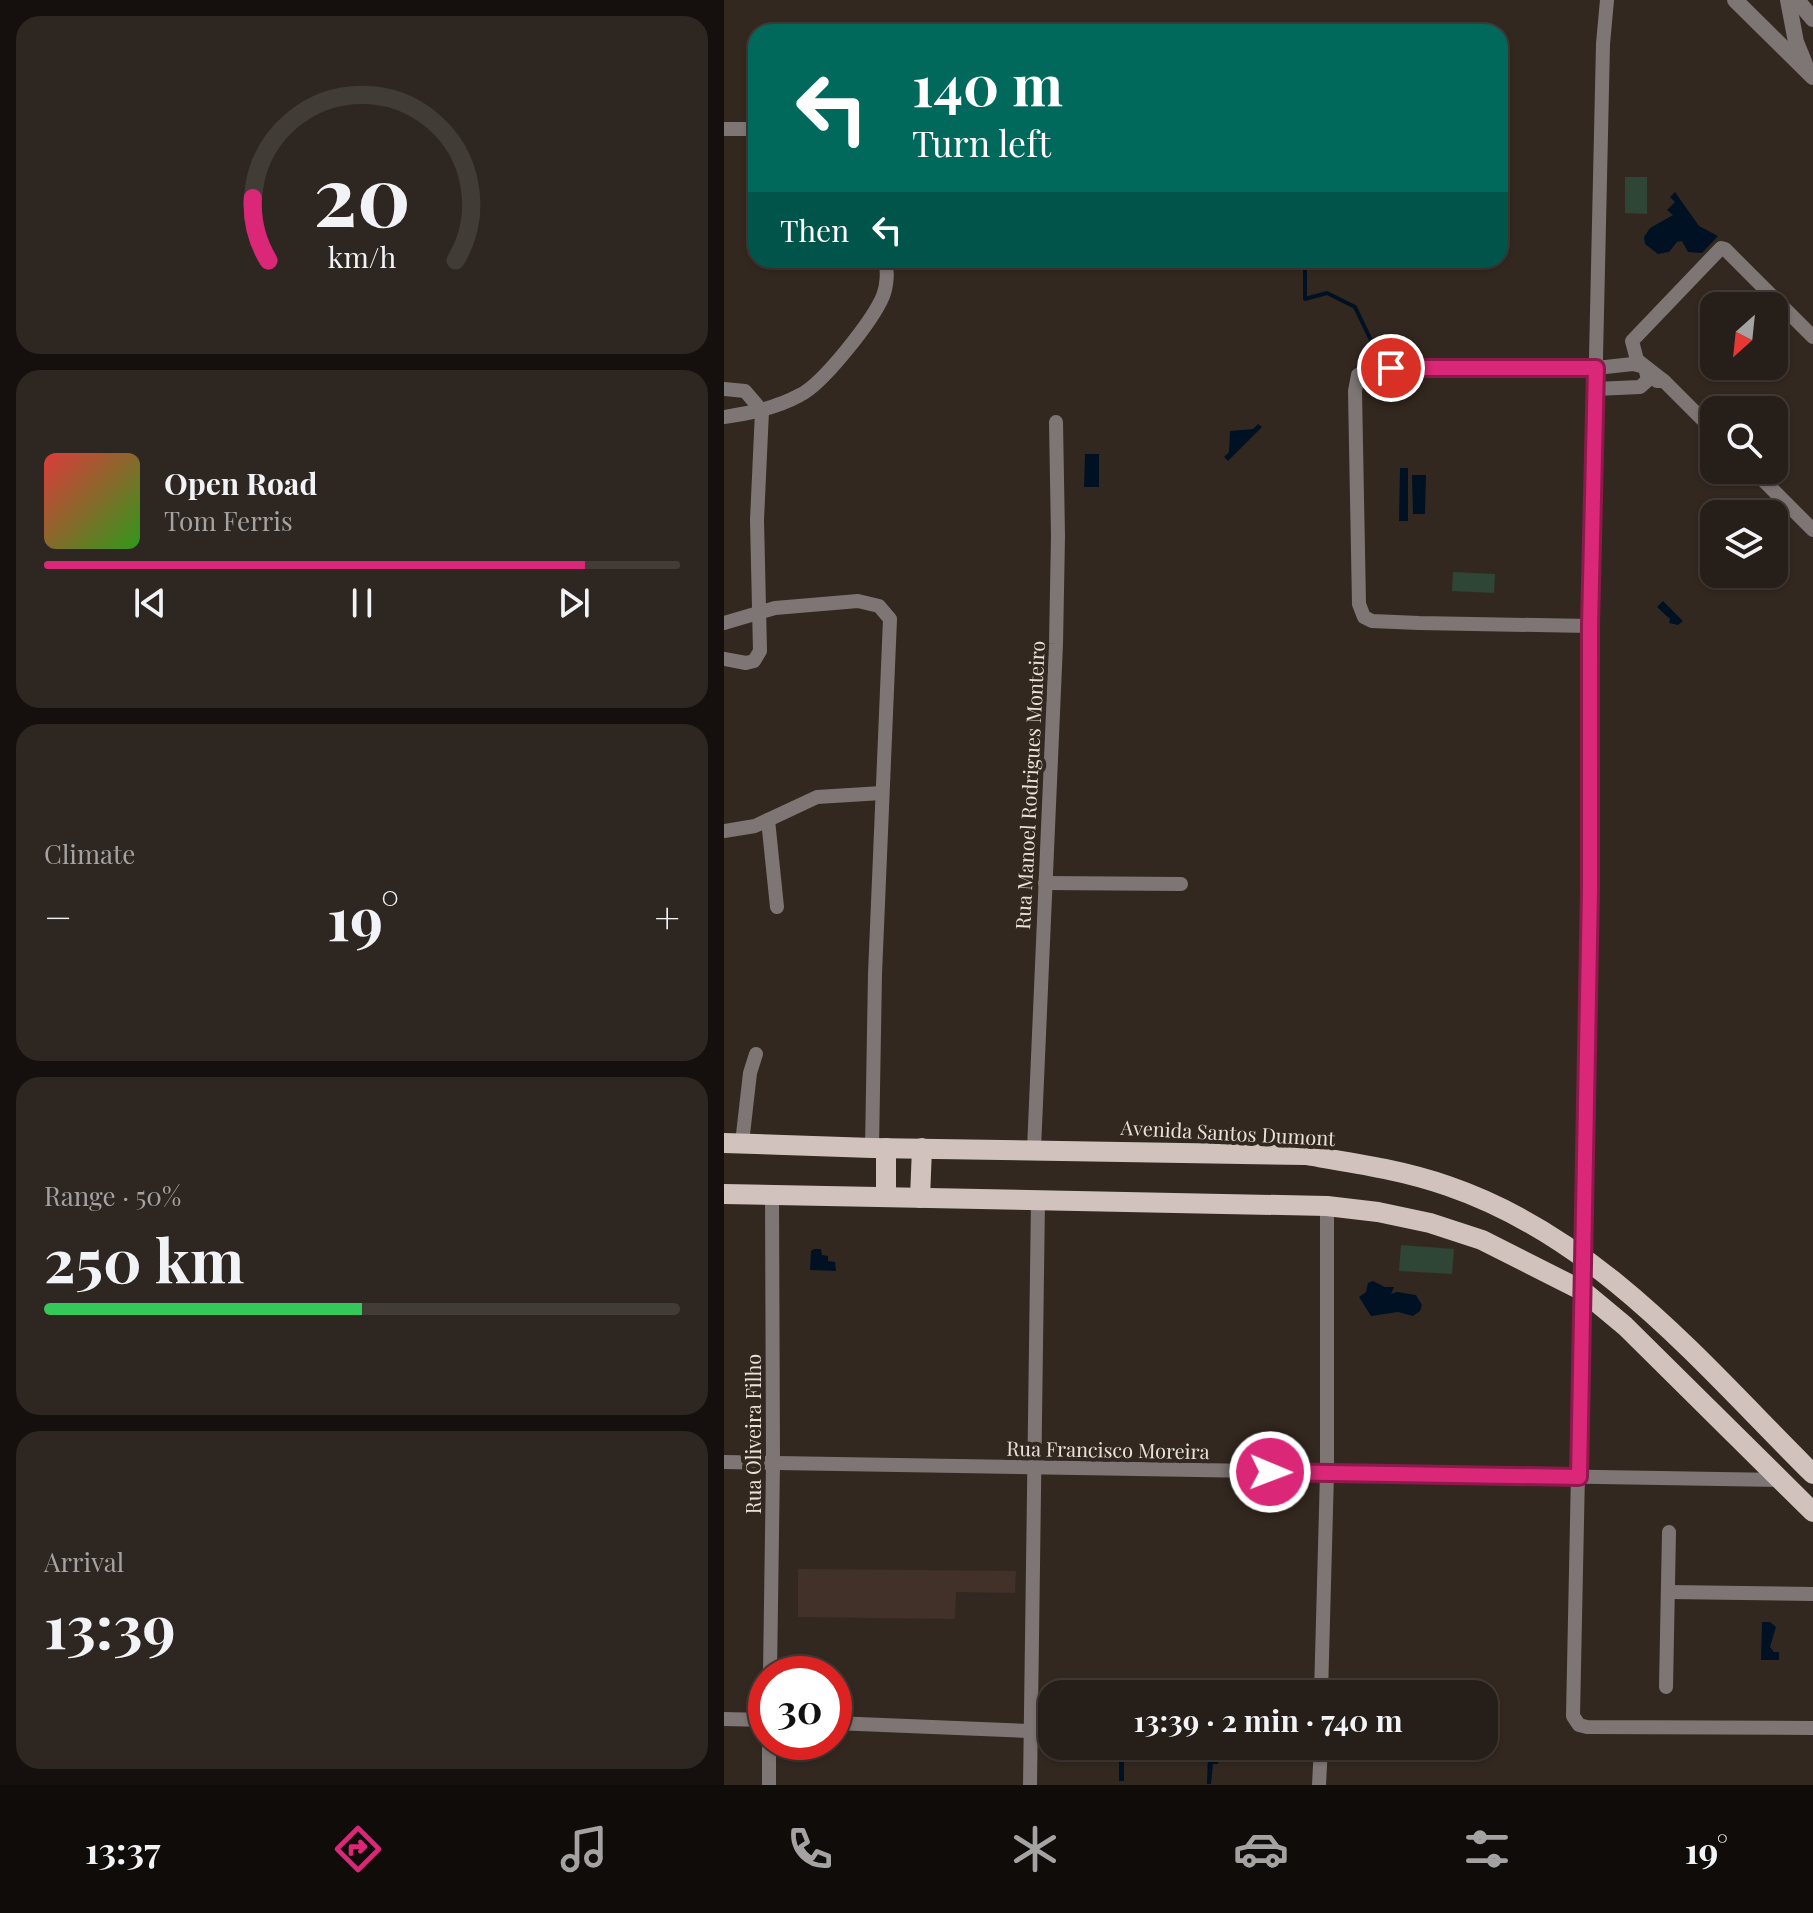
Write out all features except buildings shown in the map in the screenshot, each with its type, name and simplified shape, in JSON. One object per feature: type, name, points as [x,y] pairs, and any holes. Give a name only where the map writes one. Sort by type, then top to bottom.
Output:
[{"type":"main road","name":"Avenida Santos Dumont","points":[[733,1143],[1306,1155],[1406,1173],[1451,1187],[1528,1223],[1582,1254],[1643,1305],[1813,1474]]},
{"type":"main road","points":[[879,1148],[886,1197]]},
{"type":"main road","points":[[920,1198],[922,1148]]},
{"type":"main road","points":[[724,1194],[1327,1206],[1430,1223],[1482,1240],[1583,1291],[1625,1326],[1813,1512]]},
{"type":"main road","points":[[1625,1326],[1643,1305]]},
{"type":"street","points":[[1607,0],[1603,44],[1590,626],[1590,890],[1573,1716],[1576,1722],[1587,1727],[1813,1728]]},
{"type":"street","points":[[1735,0],[1811,75]]},
{"type":"street","points":[[1788,0],[1796,42],[1811,75]]},
{"type":"street","points":[[1797,0],[1813,19]]},
{"type":"street","points":[[724,129],[748,129]]},
{"type":"street","points":[[1625,365],[1632,341],[1721,248],[1813,337]]},
{"type":"street","points":[[724,417],[762,411],[804,394],[844,352],[875,311],[883,296],[885,268]]},
{"type":"street","points":[[1632,341],[1637,360],[1664,381],[1700,417]]},
{"type":"street","points":[[1590,626],[1372,621],[1364,617],[1359,604],[1355,391],[1358,375],[1370,369],[1645,367]]},
{"type":"street","points":[[1645,367],[1648,376],[1645,384]]},
{"type":"street","points":[[1595,389],[1640,387],[1664,381]]},
{"type":"street","points":[[724,389],[745,391],[762,411],[757,520],[759,656],[746,663],[724,659]]},
{"type":"street","name":"Rua Manoel Rodrigues Monteiro","points":[[1034,1149],[1057,598],[1056,422]]},
{"type":"street","points":[[1767,484],[1813,530]]},
{"type":"street","points":[[724,623],[775,608],[858,601],[879,606],[890,619],[882,793],[879,1148]]},
{"type":"street","points":[[724,831],[746,829],[817,797],[882,793]]},
{"type":"street","points":[[768,820],[777,907]]},
{"type":"street","points":[[1045,883],[1181,884]]},
{"type":"street","points":[[733,1143],[756,1054]]},
{"type":"street","name":"Rua Oliveira Filho","points":[[770,1656],[772,1195]]},
{"type":"street","points":[[1030,1785],[1038,1200]]},
{"type":"street","points":[[1321,1680],[1327,1473],[1327,1206]]},
{"type":"street","name":"Rua Francisco Moreira","points":[[724,1462],[1780,1480]]},
{"type":"street","points":[[1666,1687],[1669,1532]]},
{"type":"street","points":[[1669,1592],[1813,1594]]},
{"type":"street","points":[[724,1719],[748,1720]]},
{"type":"street","points":[[852,1724],[1038,1731]]},
{"type":"street","points":[[769,1760],[769,1785]]},
{"type":"street","points":[[1319,1785],[1320,1760]]},
{"type":"shaded area","points":[[798,1569],[1016,1571],[1015,1593],[956,1592],[955,1619],[798,1617]]},
{"type":"green space","points":[[1625,177],[1647,177],[1647,214],[1625,213]]},
{"type":"green space","points":[[1453,572],[1495,574],[1494,593],[1452,591]]},
{"type":"green space","points":[[1401,1245],[1454,1249],[1452,1274],[1399,1271]]},
{"type":"water","points":[[1675,192],[1699,226],[1718,236],[1702,253],[1688,252],[1682,241],[1677,242],[1669,252],[1658,254],[1645,244],[1644,237],[1650,228],[1673,215],[1667,210],[1675,202],[1670,197]]},
{"type":"water","points":[[1258,424],[1262,427],[1228,461],[1224,457],[1229,452],[1230,431],[1253,429]]},
{"type":"water","points":[[1085,454],[1099,454],[1099,487],[1084,487]]},
{"type":"water","points":[[1400,468],[1408,468],[1408,521],[1399,521]]},
{"type":"water","points":[[1412,475],[1426,475],[1425,514],[1413,514]]},
{"type":"water","points":[[1663,601],[1683,621],[1678,625],[1669,623],[1670,619],[1657,607]]},
{"type":"water","points":[[821,1249],[822,1255],[828,1256],[828,1261],[835,1262],[836,1271],[810,1270],[811,1251]]},
{"type":"water","points":[[1373,1281],[1385,1287],[1394,1287],[1391,1294],[1416,1295],[1422,1305],[1420,1311],[1413,1316],[1398,1312],[1371,1316],[1359,1297],[1366,1292],[1368,1283]]},
{"type":"water","points":[[1762,1622],[1770,1622],[1776,1627],[1770,1647],[1774,1652],[1779,1652],[1779,1660],[1761,1660]]},
{"type":"water","points":[[1119,1760],[1130,1760],[1124,1762],[1124,1781],[1119,1781]]},
{"type":"water","points":[[1208,1760],[1219,1760],[1218,1764],[1213,1764],[1211,1784],[1207,1784]]},
{"type":"waterway","points":[[1305,268],[1305,299],[1327,293],[1355,307],[1378,355]]},
{"type":"route","points":[[1270,1472],[1579,1477],[1596,368],[1391,368]]}]
